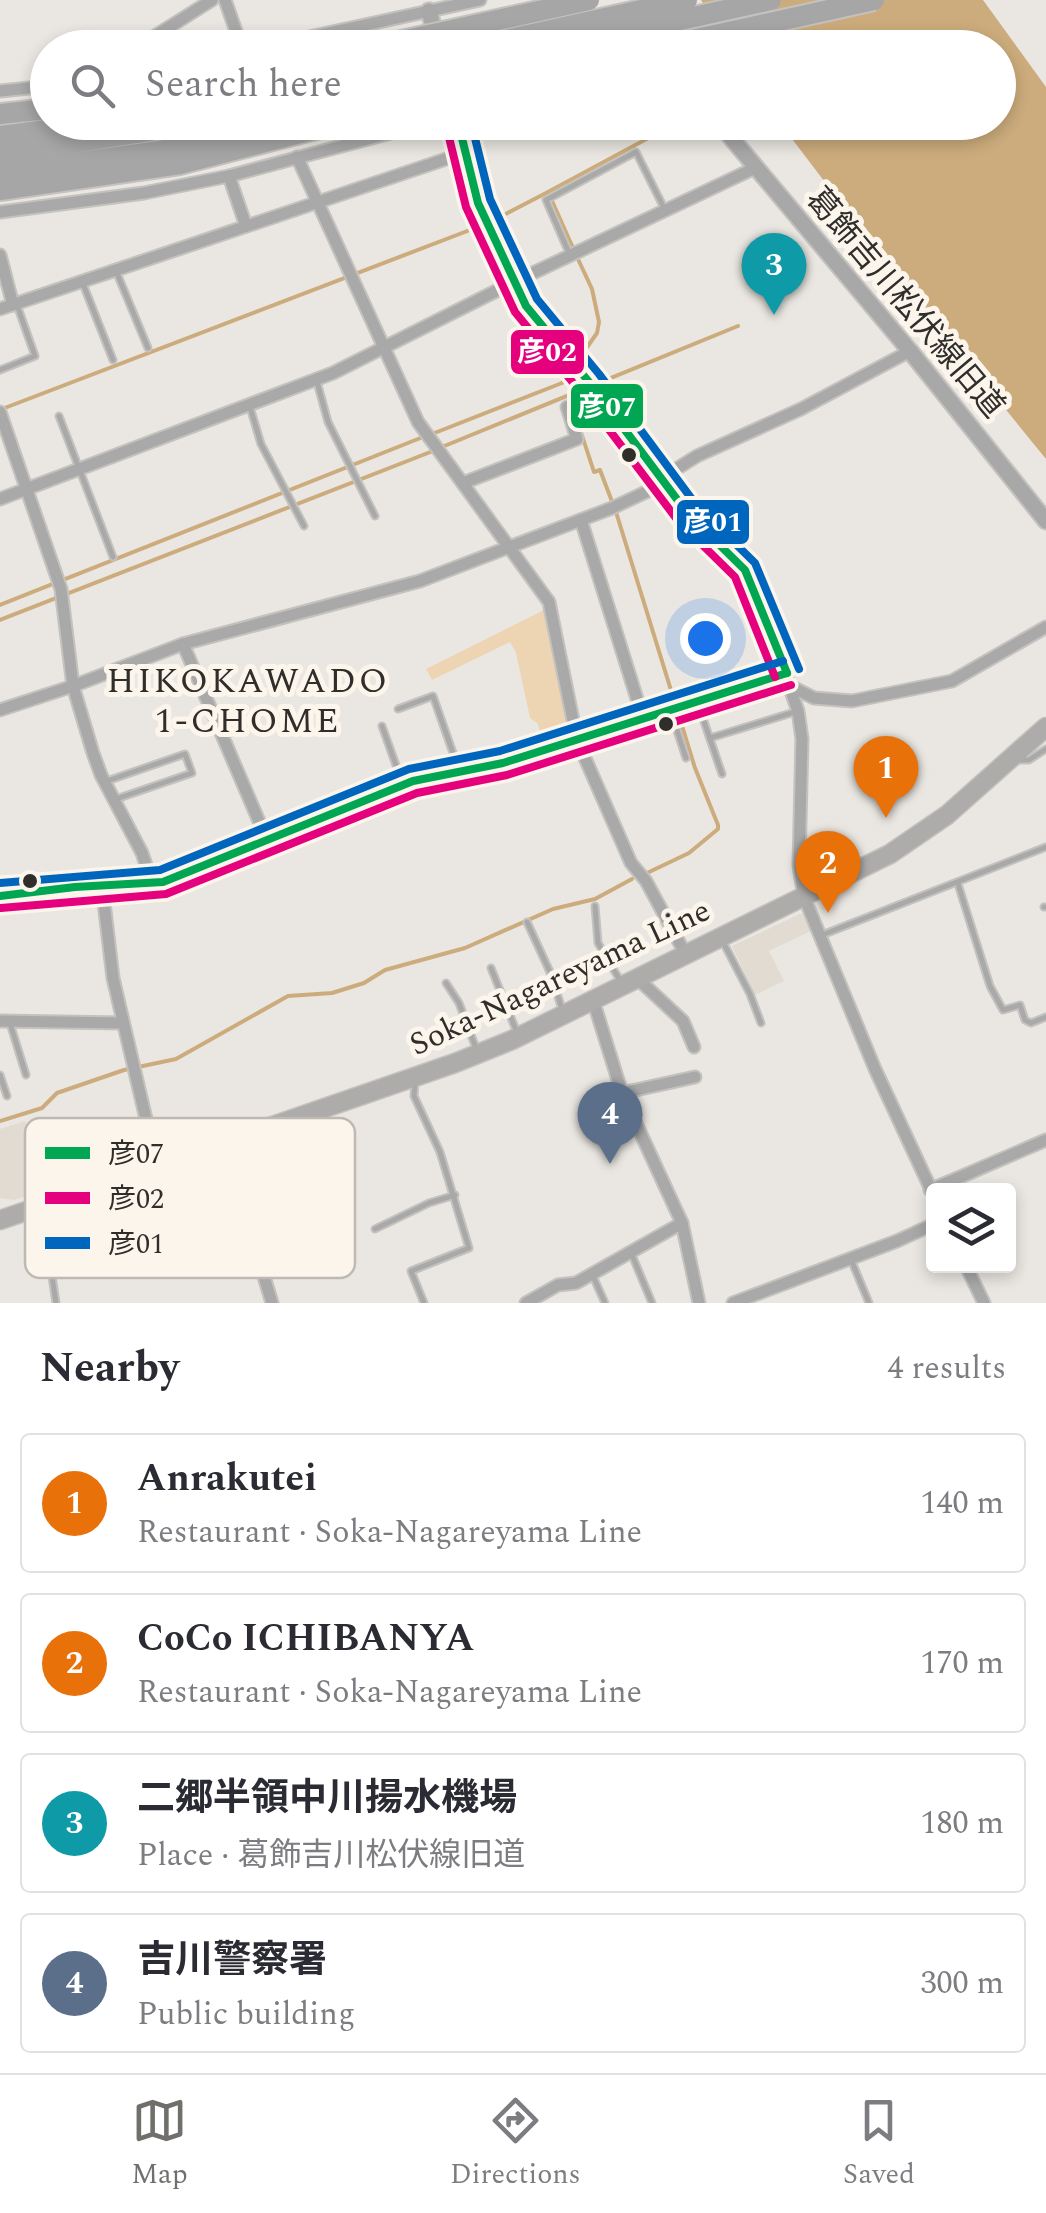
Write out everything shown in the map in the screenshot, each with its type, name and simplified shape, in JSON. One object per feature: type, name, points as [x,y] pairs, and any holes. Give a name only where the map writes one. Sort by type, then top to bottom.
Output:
[{"type":"highway","points":[[452,30],[590,0]]},
{"type":"highway","points":[[551,30],[687,0]]},
{"type":"highway","points":[[635,30],[771,0]]},
{"type":"highway","points":[[739,30],[874,0]]},
{"type":"highway","points":[[0,114],[30,111]]},
{"type":"highway","points":[[0,136],[30,132]]},
{"type":"highway","points":[[0,154],[91,140]]},
{"type":"highway","points":[[0,173],[160,151],[204,140]]},
{"type":"highway","points":[[0,190],[180,164],[274,140]]},
{"type":"main road","points":[[632,0],[649,10]]},
{"type":"main road","name":"Soka-Nagareyama Line","points":[[297,1118],[415,1078],[519,1036],[890,854],[920,836],[1046,728]]},
{"type":"street","points":[[164,30],[212,0]]},
{"type":"street","points":[[225,0],[236,30]]},
{"type":"street","points":[[331,30],[428,6],[480,0]]},
{"type":"street","points":[[0,91],[30,88]]},
{"type":"street","points":[[0,212],[144,194],[363,140]]},
{"type":"street","points":[[462,140],[478,203],[526,306],[698,525],[745,570],[757,594],[798,711],[802,739],[799,864],[804,897],[927,1183]]},
{"type":"street","name":"葛飾吉川松伏線旧道","points":[[734,140],[910,350],[1046,522]]},
{"type":"street","points":[[0,309],[464,152]]},
{"type":"street","points":[[297,157],[418,422],[549,602],[577,740],[631,863],[646,881],[686,955]]},
{"type":"street","points":[[0,499],[317,379],[757,167]]},
{"type":"street","points":[[229,176],[246,226]]},
{"type":"street","points":[[0,255],[15,305]]},
{"type":"street","points":[[0,710],[183,644],[420,581],[581,520],[664,480],[697,456],[801,409],[910,350]]},
{"type":"street","points":[[463,484],[577,440],[567,407],[599,395]]},
{"type":"street","points":[[0,412],[61,590],[73,686],[104,782],[142,854],[152,883]]},
{"type":"street","points":[[581,520],[643,718]]},
{"type":"street","points":[[792,687],[814,698],[852,701],[952,680],[1046,627]]},
{"type":"street","points":[[183,644],[268,840]]},
{"type":"street","points":[[0,896],[152,883],[188,873],[403,784],[577,740],[786,672]]},
{"type":"street","points":[[102,886],[113,978],[146,1118]]},
{"type":"street","points":[[630,982],[683,1021],[694,1047]]},
{"type":"street","points":[[594,1000],[622,1093],[682,1223],[699,1303]]},
{"type":"street","points":[[4,1020],[123,1023]]},
{"type":"street","points":[[622,1093],[696,1077]]},
{"type":"street","points":[[954,1183],[1046,1140]]},
{"type":"street","points":[[526,1303],[550,1288],[592,1274],[682,1223]]},
{"type":"street","points":[[732,1303],[926,1227]]},
{"type":"street","points":[[969,1273],[984,1303]]},
{"type":"street","points":[[264,1278],[272,1303]]},
{"type":"lane","points":[[649,10],[665,30]]},
{"type":"lane","points":[[570,256],[546,200],[636,152],[666,210]]},
{"type":"lane","points":[[116,271],[148,348]]},
{"type":"lane","points":[[83,282],[113,360]]},
{"type":"lane","points":[[0,370],[35,356],[15,305]]},
{"type":"lane","points":[[317,379],[328,422],[376,516]]},
{"type":"lane","points":[[249,404],[262,444],[304,526]]},
{"type":"lane","points":[[59,416],[113,557]]},
{"type":"lane","points":[[398,709],[433,696],[460,772]]},
{"type":"lane","points":[[697,701],[722,774]]},
{"type":"lane","points":[[670,709],[686,758]]},
{"type":"lane","points":[[710,738],[798,711]]},
{"type":"lane","points":[[382,726],[403,784]]},
{"type":"lane","points":[[1010,757],[1029,760],[1046,748]]},
{"type":"lane","points":[[104,782],[185,754],[192,773],[113,800]]},
{"type":"lane","points":[[820,936],[1046,847]]},
{"type":"lane","points":[[958,884],[990,986],[1003,1010],[1020,1005],[1025,1020],[1031,1023],[1046,1017]]},
{"type":"lane","points":[[596,906],[598,943],[630,982]]},
{"type":"lane","points":[[526,922],[550,972],[564,1014]]},
{"type":"lane","points":[[721,938],[761,1022]]},
{"type":"lane","points":[[491,968],[519,1036]]},
{"type":"lane","points":[[446,983],[459,1003],[478,1053]]},
{"type":"lane","points":[[4,1020],[26,1074]]},
{"type":"lane","points":[[0,1074],[7,1096]]},
{"type":"lane","points":[[415,1078],[414,1096],[456,1195],[470,1248],[411,1271],[424,1303]]},
{"type":"lane","points":[[375,1229],[429,1203],[456,1195]]},
{"type":"lane","points":[[630,1252],[652,1303]]},
{"type":"lane","points":[[850,1259],[869,1303]]},
{"type":"lane","points":[[592,1274],[605,1303]]},
{"type":"lane","points":[[52,1278],[56,1303]]},
{"type":"lane","points":[[550,1288],[557,1303]]},
{"type":"shaded area","points":[[701,0],[983,0],[1005,30],[720,30]]},
{"type":"shaded area","points":[[1016,46],[1046,87],[1046,459],[884,260],[793,140],[1016,140]]},
{"type":"shaded area","points":[[546,609],[568,734],[542,742],[538,724],[530,718],[516,653],[510,642],[432,680],[426,669]]},
{"type":"shaded area","points":[[802,913],[811,931],[769,951],[784,981],[755,995],[732,946]]},
{"type":"shaded area","points":[[25,1121],[25,1197],[14,1200],[0,1198],[0,1129]]},
{"type":"waterway","points":[[573,248],[548,192],[645,140]]},
{"type":"waterway","points":[[492,221],[548,192]]},
{"type":"waterway","points":[[2,409],[483,225]]},
{"type":"waterway","points":[[432,434],[562,383],[597,333],[599,322],[592,289],[577,257]]},
{"type":"waterway","points":[[442,447],[738,326]]},
{"type":"waterway","points":[[569,396],[594,472],[600,470],[616,512],[695,768],[718,825],[689,853],[647,873]]},
{"type":"waterway","points":[[0,605],[423,437]]},
{"type":"waterway","points":[[0,620],[433,451]]},
{"type":"waterway","points":[[0,1121],[42,1108],[57,1093],[124,1070],[176,1059],[288,996],[332,993],[364,983],[385,970],[465,948],[553,909],[595,899],[632,879]]},
{"type":"transit line","name":"彦02","points":[[450,140],[466,207],[515,312],[679,522],[735,577],[775,677]]},
{"type":"transit line","name":"彦07","points":[[462,140],[478,203],[526,306],[589,382],[688,514],[745,570],[787,673]]},
{"type":"transit line","name":"彦01","points":[[475,140],[490,199],[537,299],[599,374],[697,506],[755,563],[799,669]]},
{"type":"transit line","name":"彦01","points":[[0,883],[160,870],[409,769],[500,751],[783,661]]},
{"type":"transit line","name":"彦07","points":[[0,896],[163,882],[413,781],[503,763],[787,673]]},
{"type":"transit line","name":"彦02","points":[[1,908],[166,894],[417,793],[507,775],[791,685]]},
{"type":"place","name":"二郷半領中川揚水機場","points":[[774,315]]},
{"type":"place","name":"Anrakutei","points":[[886,818]]},
{"type":"place","name":"CoCo ICHIBANYA","points":[[828,913]]},
{"type":"place","name":"吉川警察署","points":[[610,1164]]},
{"type":"district","name":"HIKOKAWADO 1-CHOME","points":[[248,701]]}]
